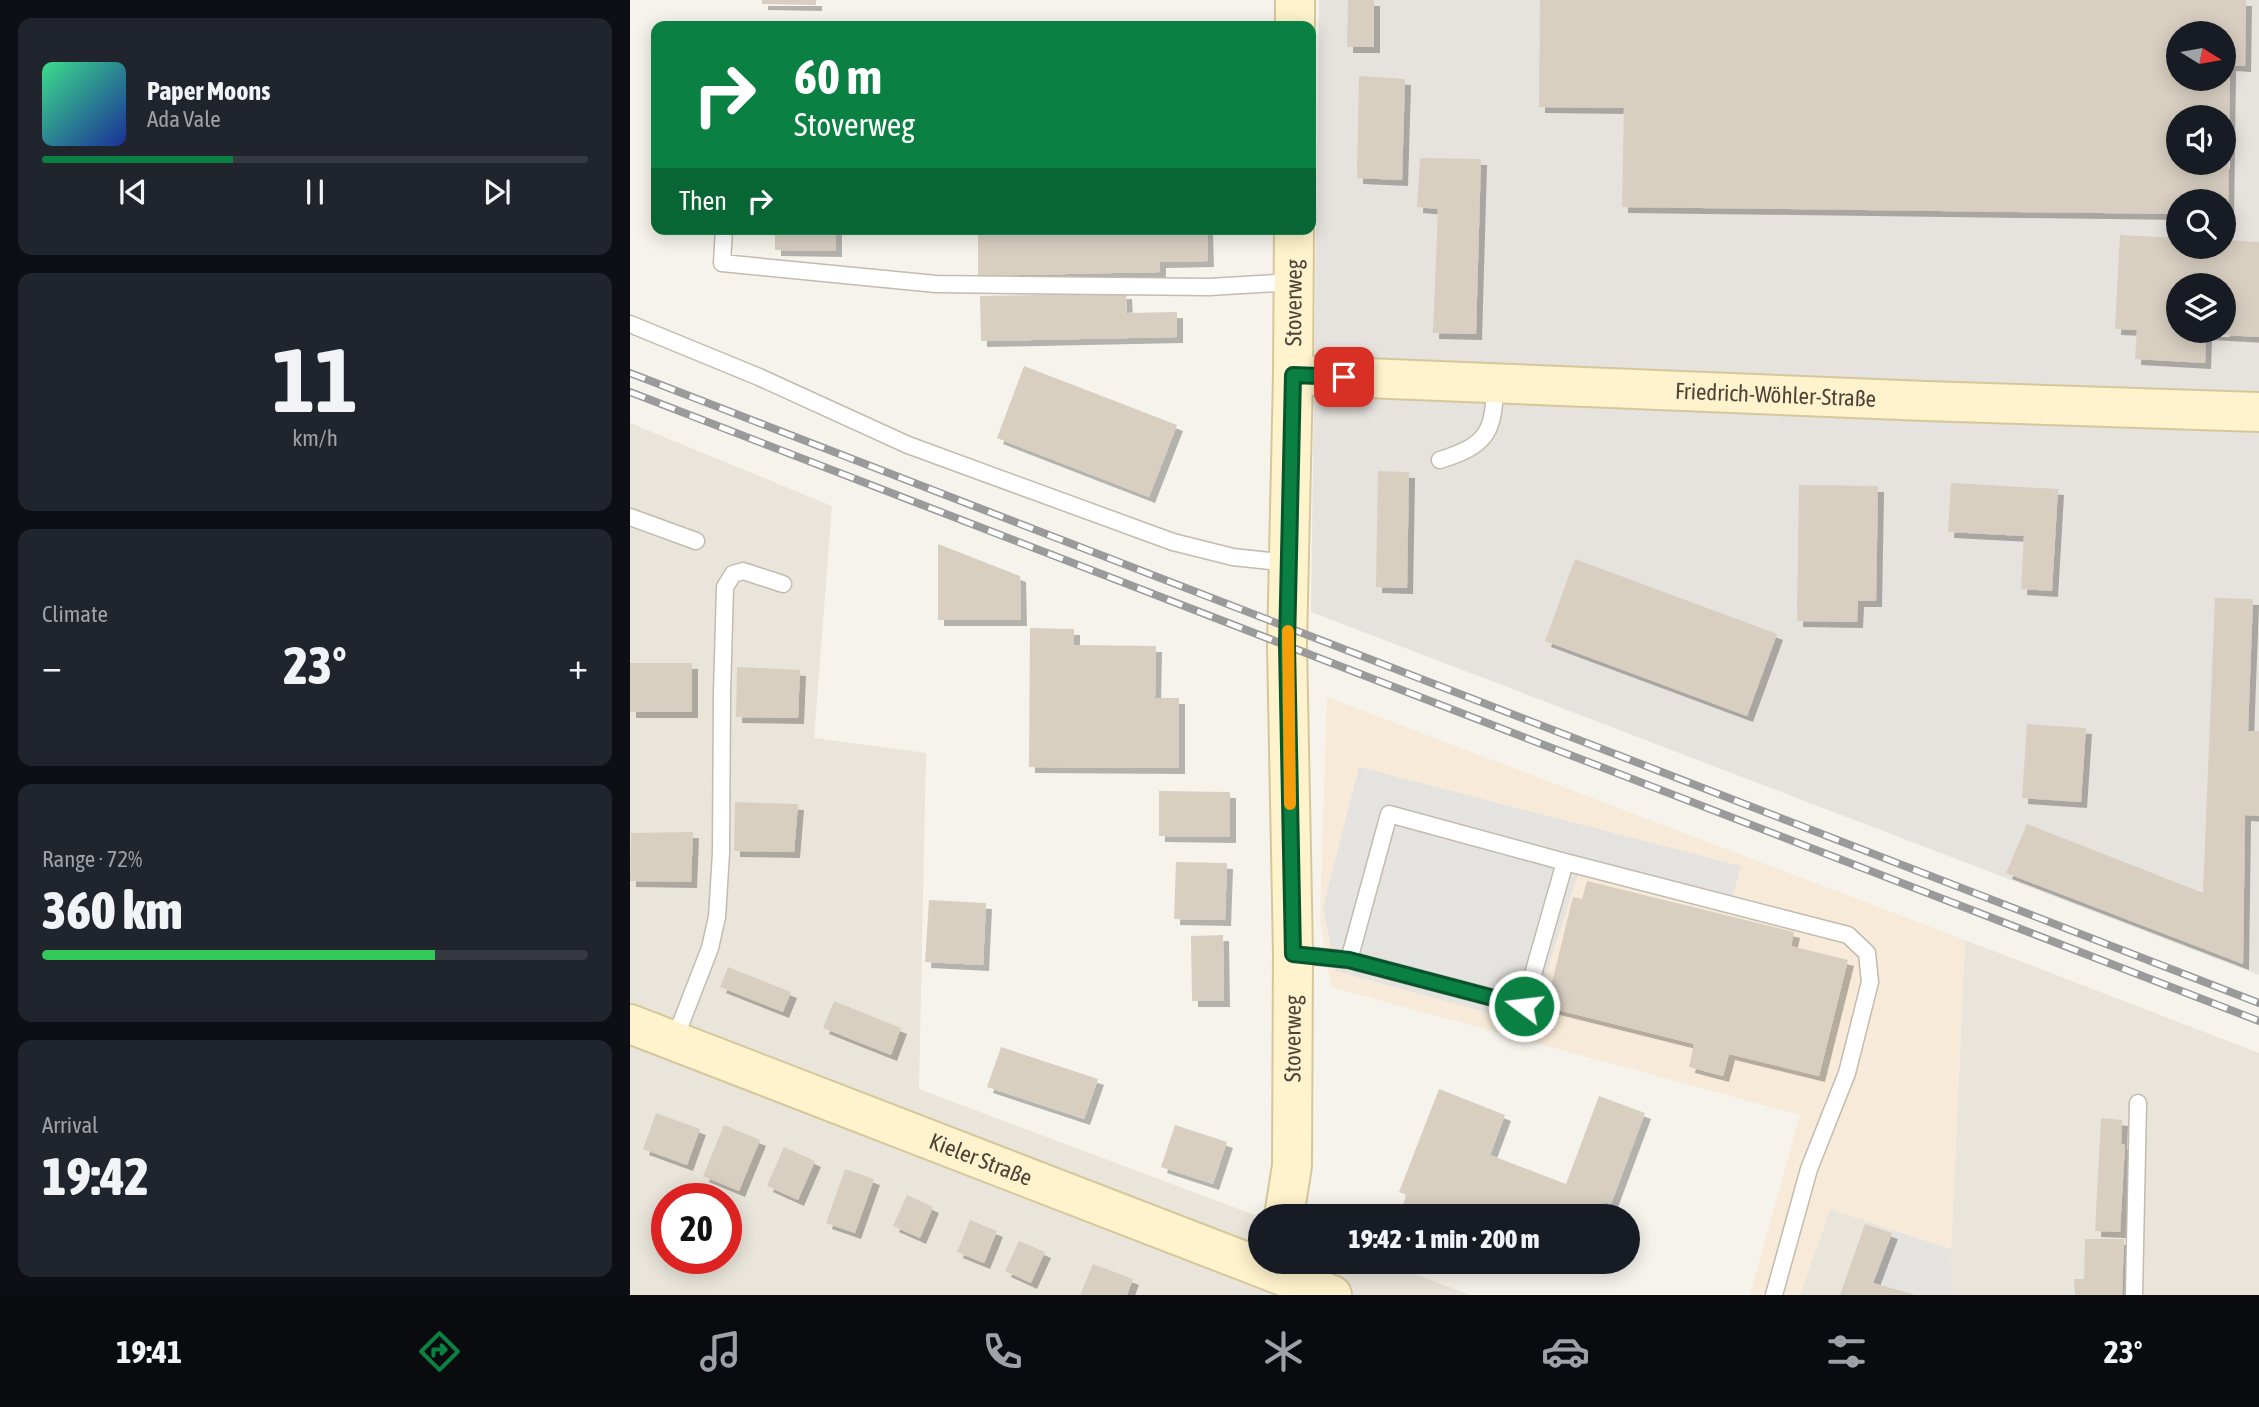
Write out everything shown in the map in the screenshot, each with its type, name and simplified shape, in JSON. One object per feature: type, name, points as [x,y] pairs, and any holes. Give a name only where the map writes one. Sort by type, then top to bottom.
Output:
[{"type":"street","points":[[1295,0],[1295,21]]},
{"type":"street","name":"Stoverweg","points":[[1286,1204],[1292,1166],[1293,954],[1287,645],[1294,235]]},
{"type":"street","name":"Friedrich-Wöhler-Straße","points":[[1293,375],[2259,412]]},
{"type":"street","name":"Kieler Straße","points":[[630,1024],[1278,1277],[1332,1295]]},
{"type":"lane","points":[[724,235],[722,263],[923,282],[1209,287],[1293,282]]},
{"type":"lane","points":[[630,324],[748,372],[908,445],[1173,542],[1233,557],[1289,563]]},
{"type":"lane","points":[[1440,460],[1461,453],[1482,440],[1494,415],[1495,383]]},
{"type":"lane","points":[[630,517],[696,541]]},
{"type":"lane","points":[[674,1041],[710,948],[717,917],[721,853],[725,587],[733,575],[743,571],[783,584]]},
{"type":"lane","points":[[1349,960],[1389,814],[1848,935],[1867,953],[1870,982],[1847,1073],[1809,1169],[1774,1295]]},
{"type":"lane","points":[[1293,954],[1349,960],[1524,1006],[1565,862]]},
{"type":"lane","points":[[2134,1295],[2138,1103]]},
{"type":"shaded area","points":[[1319,0],[2259,0],[2259,975],[1311,612]]},
{"type":"shaded area","points":[[630,423],[832,506],[814,738],[926,753],[919,1089],[1248,1212],[1248,1274],[1414,1274],[1471,1295],[630,1295]]},
{"type":"shaded area","points":[[1327,697],[1965,940],[1951,1249],[1830,1209],[1800,1295],[1750,1295],[1800,1115],[1331,987],[1320,919]]},
{"type":"shaded area","points":[[1359,767],[1741,866],[1728,914],[1578,874],[1530,1024],[1336,971],[1323,908]]},
{"type":"shaded area","points":[[1965,940],[2259,1053],[2259,1295],[1800,1295],[1830,1209],[1951,1249]]},
{"type":"shaded area","points":[[1894,1231],[1951,1249],[1952,1295],[1916,1295],[1873,1283]]},
{"type":"building","points":[[762,0],[816,0],[816,5],[762,4]]},
{"type":"building","points":[[1348,0],[1374,0],[1374,47],[1347,47]]},
{"type":"building","points":[[1540,0],[2246,0],[2245,66],[2236,65],[2236,21],[2166,21],[2166,91],[2230,91],[2229,105],[2166,105],[2166,175],[2229,175],[2228,189],[2166,189],[2166,214],[1622,207],[1624,108],[1539,107]]},
{"type":"building","points":[[1359,76],[1405,79],[1402,180],[1357,178]]},
{"type":"building","points":[[1420,158],[1481,159],[1476,334],[1433,333],[1438,209],[1417,207]]},
{"type":"building","points":[[775,235],[836,235],[836,251],[775,250]]},
{"type":"building","points":[[978,235],[1207,235],[1208,261],[1160,262],[1160,272],[978,276]]},
{"type":"building","points":[[2120,235],[2166,237],[2166,259],[2236,259],[2236,241],[2259,242],[2259,337],[2236,336],[2236,273],[2166,273],[2166,343],[2206,343],[2205,363],[2135,359],[2137,330],[2115,329]]},
{"type":"building","points":[[1126,293],[1127,313],[1177,312],[1177,337],[981,341],[980,296]]},
{"type":"building","points":[[1024,366],[1177,425],[1149,497],[997,438]]},
{"type":"building","points":[[1378,471],[1409,472],[1407,588],[1376,587]]},
{"type":"building","points":[[1951,483],[2058,489],[2052,591],[2021,589],[2024,536],[1948,532]]},
{"type":"building","points":[[1799,485],[1878,486],[1876,601],[1858,601],[1857,622],[1797,621]]},
{"type":"building","points":[[938,544],[1020,576],[1021,620],[938,620]]},
{"type":"building","points":[[1575,559],[1777,634],[1747,716],[1545,641]]},
{"type":"building","points":[[2215,598],[2253,599],[2248,731],[2259,731],[2259,816],[2245,815],[2243,964],[2006,873],[2027,824],[2203,893]]},
{"type":"building","points":[[1030,628],[1074,629],[1074,645],[1156,646],[1155,698],[1179,698],[1179,768],[1029,767]]},
{"type":"building","points":[[630,663],[692,663],[692,712],[630,712]]},
{"type":"building","points":[[737,667],[800,670],[798,718],[736,717]]},
{"type":"building","points":[[2027,724],[2086,728],[2081,802],[2022,798]]},
{"type":"building","points":[[1159,791],[1230,792],[1230,837],[1159,836]]},
{"type":"building","points":[[735,802],[798,804],[794,852],[734,851]]},
{"type":"building","points":[[693,832],[691,882],[630,881],[631,833]]},
{"type":"building","points":[[1176,862],[1227,863],[1225,920],[1174,919]]},
{"type":"building","points":[[1587,881],[1794,932],[1791,946],[1848,960],[1819,1076],[1729,1054],[1723,1076],[1689,1067],[1694,1044],[1546,1007],[1573,897],[1582,899]]},
{"type":"building","points":[[929,900],[986,903],[983,965],[925,962]]},
{"type":"building","points":[[1223,935],[1224,1001],[1192,1001],[1191,936]]},
{"type":"building","points":[[728,967],[791,992],[783,1012],[720,987]]},
{"type":"building","points":[[834,1001],[901,1028],[891,1055],[823,1028]]},
{"type":"building","points":[[1001,1047],[1098,1079],[1084,1119],[987,1087]]},
{"type":"building","points":[[1439,1089],[1505,1115],[1490,1155],[1566,1184],[1599,1096],[1645,1113],[1611,1204],[1403,1204],[1407,1195],[1399,1192]]},
{"type":"building","points":[[656,1113],[700,1129],[687,1165],[643,1149]]},
{"type":"building","points":[[2101,1118],[2122,1120],[2121,1144],[2125,1144],[2120,1232],[2095,1231]]},
{"type":"building","points":[[724,1125],[760,1140],[742,1184],[720,1183],[703,1176]]},
{"type":"building","points":[[1175,1125],[1227,1142],[1213,1184],[1161,1167]]},
{"type":"building","points":[[784,1147],[815,1161],[798,1200],[767,1186]]},
{"type":"building","points":[[845,1169],[874,1179],[855,1233],[826,1223]]},
{"type":"building","points":[[907,1195],[933,1207],[920,1238],[893,1226]]},
{"type":"building","points":[[970,1220],[997,1231],[984,1263],[957,1252]]},
{"type":"building","points":[[1865,1224],[1892,1233],[1873,1283],[1916,1295],[1840,1295]]},
{"type":"building","points":[[2085,1239],[2124,1239],[2122,1295],[2075,1295],[2074,1279],[2084,1279]]},
{"type":"building","points":[[1019,1241],[1045,1252],[1031,1283],[1005,1271]]},
{"type":"building","points":[[1093,1264],[1133,1279],[1127,1295],[1080,1295]]},
{"type":"railway","points":[[630,373],[2259,1003]]},
{"type":"railway","points":[[630,392],[2259,1021]]},
{"type":"slow traffic","points":[[1288,631],[1290,804]]},
{"type":"route","points":[[1344,377],[1293,375],[1287,645],[1293,954],[1349,960],[1524,1006]]}]
